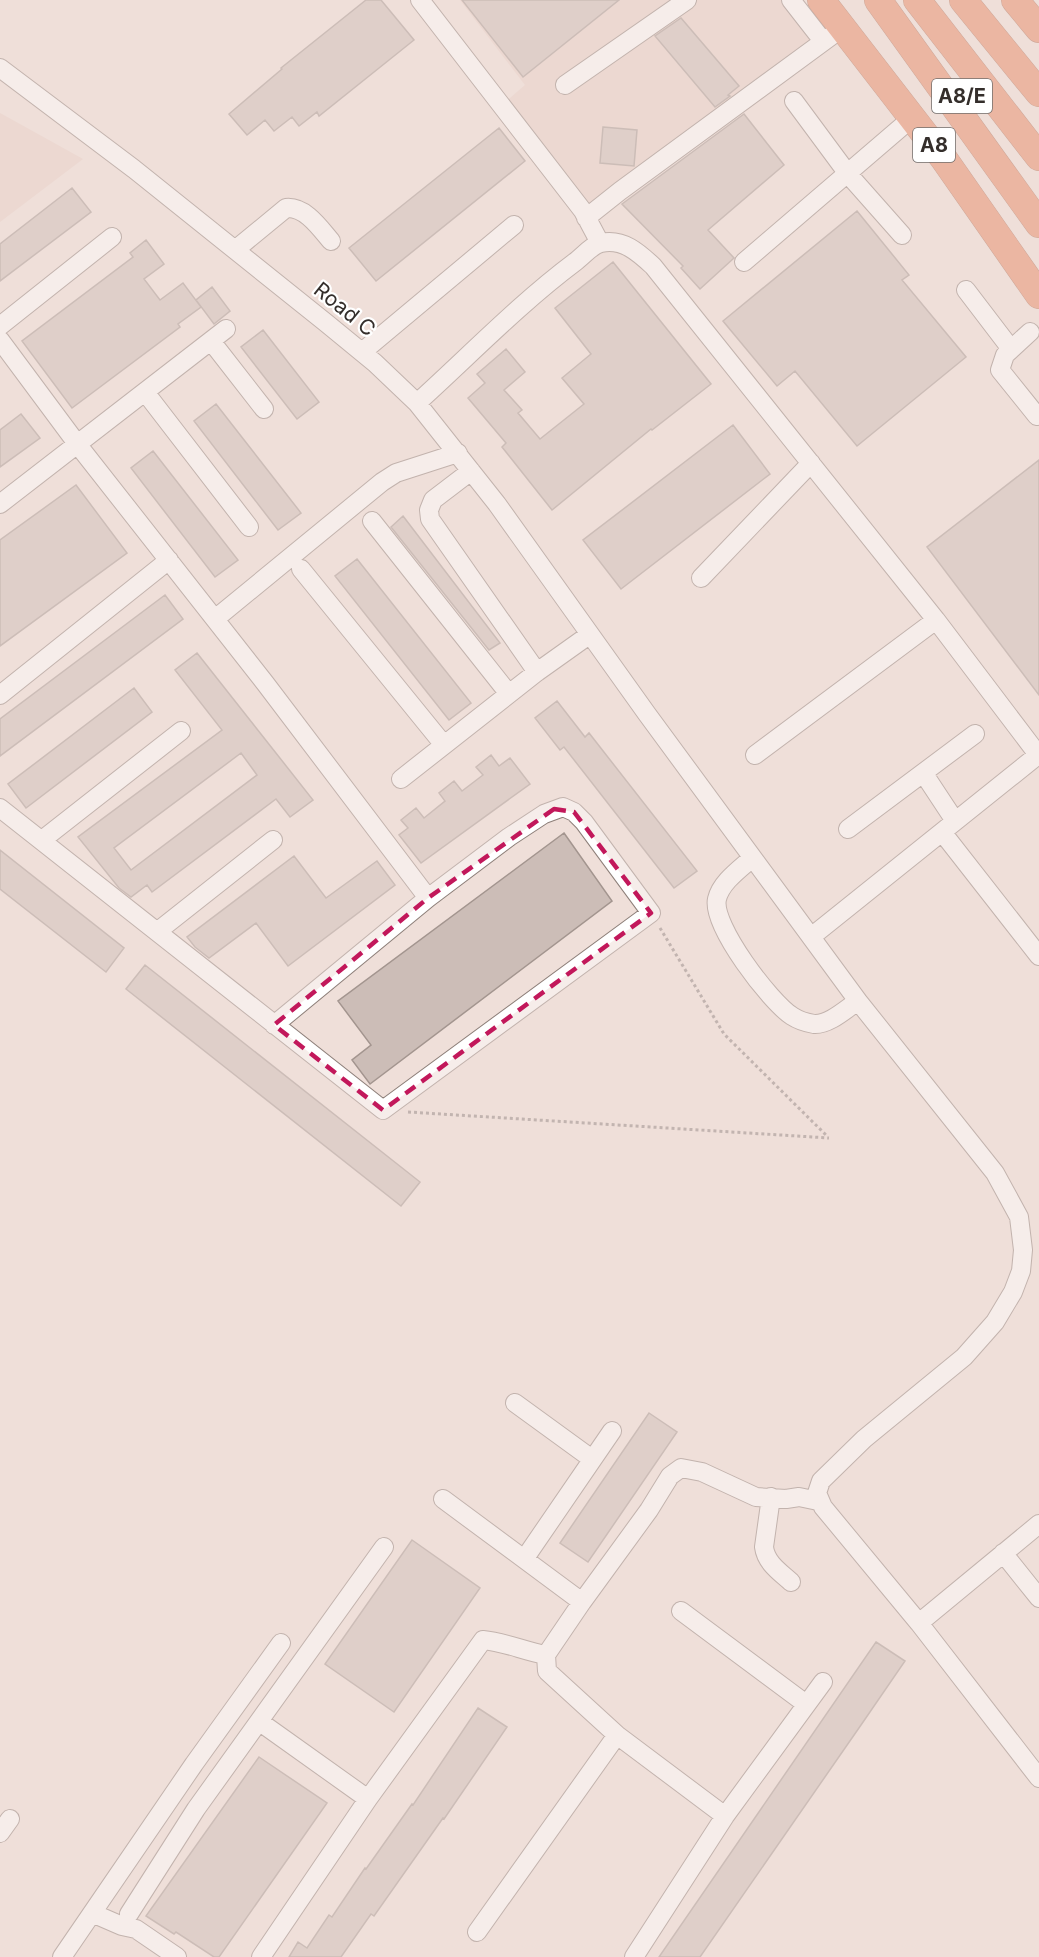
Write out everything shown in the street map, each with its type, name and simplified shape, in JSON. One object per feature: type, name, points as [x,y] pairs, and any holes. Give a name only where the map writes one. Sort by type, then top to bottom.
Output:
[{"type":"highway","name":"A8","points":[[821,0],[832,34],[912,117],[1039,295]]},
{"type":"highway","points":[[878,0],[1039,224]]},
{"type":"highway","name":"A8/E","points":[[885,0],[1039,193]]},
{"type":"highway","name":"A8/E","points":[[917,0],[1039,157]]},
{"type":"highway","points":[[963,0],[1039,93]]},
{"type":"highway","points":[[1015,0],[1039,29]]},
{"type":"street","points":[[420,0],[517,124],[586,218],[600,243]]},
{"type":"street","points":[[565,85],[687,0]]},
{"type":"street","points":[[586,218],[832,34],[791,0]]},
{"type":"street","name":"Road C","points":[[0,68],[134,169],[362,352],[417,403],[458,453],[858,1001],[995,1173],[1019,1217],[1022,1260],[1021,1271],[1013,1292],[995,1322],[963,1357],[864,1440],[821,1481],[818,1486],[818,1501]]},
{"type":"street","points":[[794,101],[848,174],[902,235]]},
{"type":"street","points":[[744,262],[912,117]]},
{"type":"street","points":[[235,250],[286,207],[313,219],[331,241]]},
{"type":"street","points":[[362,352],[514,225]]},
{"type":"street","points":[[0,326],[112,237]]},
{"type":"street","points":[[417,403],[551,280],[600,243],[629,247],[653,266],[936,620],[1039,755],[811,937]]},
{"type":"street","points":[[966,290],[1011,349]]},
{"type":"street","points":[[0,504],[226,329]]},
{"type":"street","points":[[1036,333],[1005,355],[1000,370],[1037,416]]},
{"type":"street","points":[[0,340],[78,445],[428,898]]},
{"type":"street","points":[[211,341],[264,409]]},
{"type":"street","points":[[145,392],[249,527]]},
{"type":"street","points":[[215,620],[382,482],[396,474],[458,453]]},
{"type":"street","points":[[701,578],[811,463]]},
{"type":"street","points":[[471,471],[433,500],[429,510],[430,519],[537,672]]},
{"type":"street","points":[[372,521],[509,694]]},
{"type":"street","points":[[0,694],[169,560]]},
{"type":"street","points":[[301,570],[444,745]]},
{"type":"street","points":[[755,755],[936,620]]},
{"type":"street","points":[[401,779],[537,672],[590,635]]},
{"type":"street","points":[[42,840],[181,731]]},
{"type":"street","points":[[849,829],[975,734]]},
{"type":"street","points":[[924,774],[949,827],[1039,956]]},
{"type":"street","points":[[0,808],[383,1110],[651,913],[584,822],[574,812],[563,807],[544,814],[509,837],[428,898],[274,1024]]},
{"type":"street","points":[[158,931],[273,840]]},
{"type":"street","points":[[752,858],[725,883],[716,900],[719,921],[731,943],[755,977],[773,999],[793,1017],[813,1024],[824,1023],[858,1001]]},
{"type":"street","points":[[515,1403],[592,1459]]},
{"type":"street","points":[[525,1558],[612,1431]]},
{"type":"street","points":[[725,1816],[617,1735],[547,1671],[546,1655],[649,1510],[670,1476],[681,1468],[702,1472],[756,1497],[786,1499],[799,1497],[818,1501],[920,1623],[1039,1778]]},
{"type":"street","points":[[771,1497],[764,1546],[765,1554],[769,1562],[792,1582]]},
{"type":"street","points":[[443,1499],[582,1602]]},
{"type":"street","points":[[920,1623],[1039,1524]]},
{"type":"street","points":[[92,1913],[122,1926],[132,1921],[196,1809],[384,1547]]},
{"type":"street","points":[[1003,1553],[1039,1598]]},
{"type":"street","points":[[681,1611],[806,1704]]},
{"type":"street","points":[[261,1957],[368,1799],[483,1640],[501,1642],[524,1651],[546,1655]]},
{"type":"street","points":[[62,1957],[194,1764],[281,1643]]},
{"type":"street","points":[[634,1957],[725,1816],[823,1682]]},
{"type":"street","points":[[260,1722],[368,1799]]},
{"type":"street","points":[[477,1932],[617,1735]]},
{"type":"street","points":[[105,1895],[132,1921],[177,1957]]},
{"type":"path","points":[[383,1110],[829,1138],[724,1034],[651,913]]},
{"type":"highlighted area","points":[[554,809],[574,812],[651,913],[383,1110],[274,1025],[428,898]]},
{"type":"shaded area","points":[[460,0],[785,0],[815,39],[585,210],[503,104],[525,85]]},
{"type":"shaded area","points":[[0,113],[83,159],[0,222]]},
{"type":"building","points":[[366,0],[381,0],[414,40],[319,116],[317,112],[299,126],[292,117],[274,131],[265,120],[247,135],[229,114],[281,68]]},
{"type":"building","points":[[462,0],[619,0],[523,77]]},
{"type":"building","points":[[681,18],[739,86],[715,107],[655,36]]},
{"type":"building","points":[[744,114],[784,165],[708,230],[734,258],[700,289],[681,268],[683,266],[622,204]]},
{"type":"building","points":[[603,127],[637,130],[634,166],[600,163]]},
{"type":"building","points":[[499,128],[525,161],[376,281],[349,248]]},
{"type":"building","points":[[72,188],[91,212],[0,281],[0,244]]},
{"type":"building","points":[[857,211],[909,275],[902,280],[966,357],[857,446],[795,371],[777,386],[723,321]]},
{"type":"building","points":[[146,240],[164,264],[144,279],[160,300],[183,283],[201,307],[178,324],[180,327],[72,408],[22,341],[133,257],[130,253]]},
{"type":"building","points":[[613,262],[711,384],[651,429],[552,510],[502,447],[506,443],[468,398],[485,383],[477,374],[506,349],[525,372],[504,390],[522,410],[518,413],[540,439],[584,404],[562,378],[591,354],[555,308]]},
{"type":"building","points":[[212,287],[230,311],[214,324],[196,300]]},
{"type":"building","points":[[263,330],[319,402],[297,419],[241,347]]},
{"type":"building","points":[[216,404],[301,513],[278,530],[194,421]]},
{"type":"building","points":[[21,414],[40,438],[0,467],[0,430]]},
{"type":"building","points":[[733,425],[770,474],[621,589],[583,540]]},
{"type":"building","points":[[153,451],[238,560],[215,577],[131,468]]},
{"type":"building","points":[[1039,460],[1039,695],[927,547]]},
{"type":"building","points":[[76,485],[127,553],[0,646],[0,540]]},
{"type":"building","points":[[403,516],[500,643],[489,650],[391,527]]},
{"type":"building","points":[[357,559],[471,703],[449,720],[335,576]]},
{"type":"building","points":[[165,595],[183,619],[0,756],[0,719]]},
{"type":"building","points":[[197,653],[313,800],[290,817],[276,799],[152,892],[147,885],[131,897],[119,888],[78,837],[222,730],[175,670]],"holes":[[[241,753],[257,775],[131,870],[114,848]]]},
{"type":"building","points":[[134,688],[152,712],[26,808],[8,784]]},
{"type":"building","points":[[557,701],[585,737],[589,733],[697,871],[674,888],[564,747],[560,750],[535,718]]},
{"type":"building","points":[[491,755],[499,766],[510,758],[530,784],[421,863],[399,835],[408,828],[401,820],[416,808],[424,818],[445,801],[439,793],[454,781],[462,791],[483,775],[476,767]]},
{"type":"building","points":[[564,833],[612,901],[370,1084],[352,1060],[371,1045],[338,1001]]},
{"type":"building","points":[[0,850],[124,948],[106,972],[0,889]]},
{"type":"building","points":[[294,856],[326,898],[377,861],[395,885],[288,966],[256,923],[209,958],[195,947],[187,937]]},
{"type":"building","points":[[145,965],[420,1182],[401,1206],[126,989]]},
{"type":"building","points":[[649,1413],[677,1432],[588,1562],[560,1543]]},
{"type":"building","points":[[412,1540],[480,1588],[394,1712],[325,1664]]},
{"type":"building","points":[[876,1642],[905,1661],[861,1725],[700,1957],[659,1957]]},
{"type":"building","points":[[478,1708],[507,1727],[374,1916],[371,1914],[341,1957],[289,1957],[298,1942],[307,1948],[329,1915],[332,1917],[365,1868],[413,1805]]},
{"type":"building","points":[[259,1757],[327,1803],[219,1957],[214,1957],[146,1916]]}]
